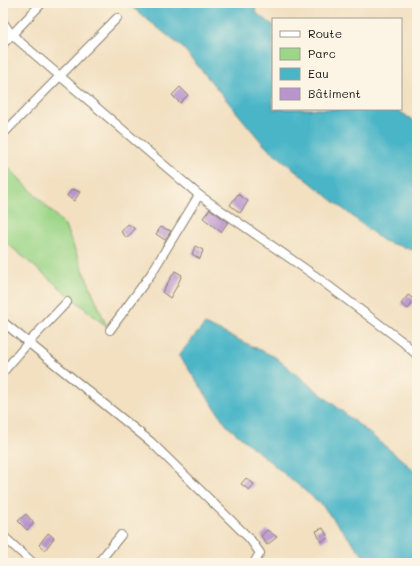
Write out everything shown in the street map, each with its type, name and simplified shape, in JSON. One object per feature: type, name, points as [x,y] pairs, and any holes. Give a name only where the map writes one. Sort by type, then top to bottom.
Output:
[{"type":"street","points":[[3,44],[42,3]]},
{"type":"street","points":[[3,134],[117,18]]},
{"type":"street","points":[[3,22],[12,35],[198,195],[314,275],[403,342],[417,355]]},
{"type":"street","points":[[110,330],[151,274],[198,195]]},
{"type":"street","points":[[3,372],[67,302]]},
{"type":"street","points":[[3,322],[151,442],[250,539],[260,553],[254,563]]},
{"type":"street","points":[[98,563],[121,535]]},
{"type":"street","points":[[3,536],[33,563]]},
{"type":"green space","points":[[3,162],[64,224],[107,327],[3,240]]},
{"type":"water","points":[[127,3],[254,3],[256,13],[272,24],[272,110],[398,110],[417,123],[417,251],[383,241],[264,145],[183,48]]},
{"type":"water","points":[[205,324],[275,357],[406,463],[417,474],[417,563],[369,563],[321,504],[227,426],[179,355]]},
{"type":"building","points":[[180,87],[188,95],[180,103],[172,95]]},
{"type":"building","points":[[72,189],[80,192],[74,201],[67,196]]},
{"type":"building","points":[[238,194],[248,201],[240,213],[230,205]]},
{"type":"building","points":[[210,209],[228,222],[221,232],[203,218]]},
{"type":"building","points":[[128,224],[135,229],[127,238],[121,232]]},
{"type":"building","points":[[161,227],[171,231],[165,240],[156,234]]},
{"type":"building","points":[[195,246],[203,250],[200,259],[192,254]]},
{"type":"building","points":[[175,271],[182,275],[170,298],[162,292]]},
{"type":"building","points":[[408,295],[415,300],[408,309],[401,304]]},
{"type":"building","points":[[246,478],[254,484],[249,490],[241,484]]},
{"type":"building","points":[[26,514],[34,523],[27,530],[18,521]]},
{"type":"building","points":[[323,528],[328,538],[321,542],[316,531]]},
{"type":"building","points":[[267,530],[277,537],[267,545],[261,536]]},
{"type":"building","points":[[48,533],[54,538],[45,550],[39,545]]}]
